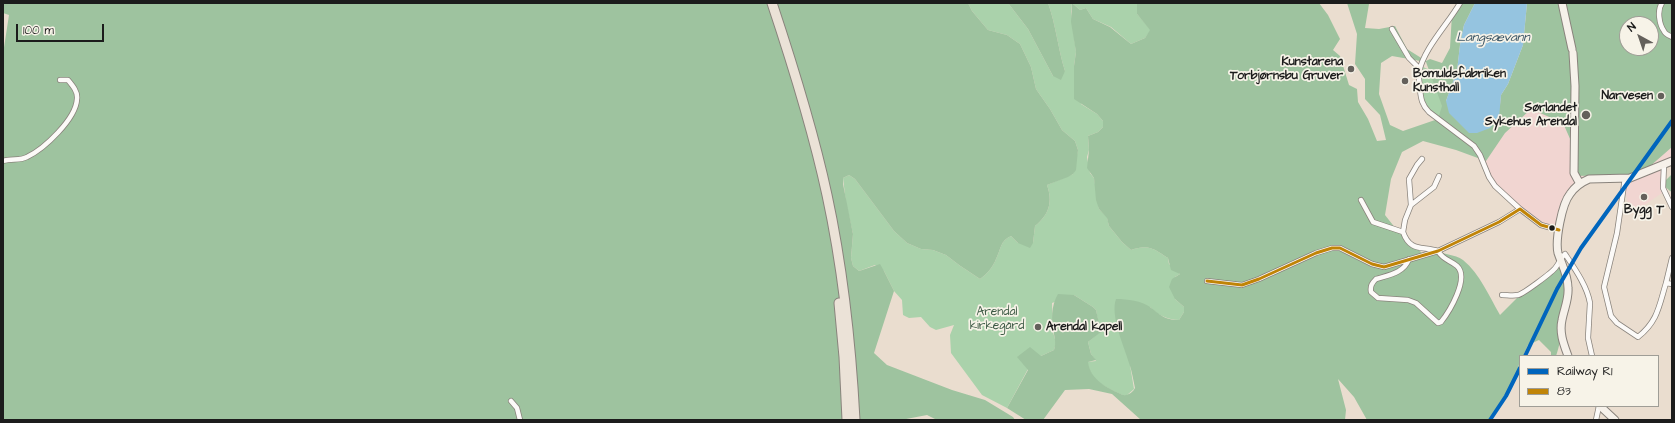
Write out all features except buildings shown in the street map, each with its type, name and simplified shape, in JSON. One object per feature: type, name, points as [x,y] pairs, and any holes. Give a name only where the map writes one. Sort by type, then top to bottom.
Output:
[{"type":"highway","points":[[766,3],[802,118],[821,198],[838,293],[844,357],[847,420]]},
{"type":"highway","points":[[772,3],[808,117],[830,211],[844,292],[852,358],[855,420]]},
{"type":"highway","points":[[777,3],[785,42]]},
{"type":"main road","points":[[1562,3],[1573,51],[1575,86],[1574,173],[1580,184]]},
{"type":"main road","points":[[1568,355],[1563,344],[1562,322],[1568,293],[1568,280],[1558,252],[1559,230],[1565,203],[1570,193],[1580,184],[1589,179],[1638,176],[1672,162]]},
{"type":"main road","points":[[1601,407],[1615,420]]},
{"type":"street","points":[[1460,3],[1435,40],[1420,69],[1419,76],[1423,107],[1474,146],[1495,186],[1520,209],[1541,225],[1559,230]]},
{"type":"street","points":[[1662,3],[1659,10],[1660,21],[1664,32],[1672,37]]},
{"type":"street","points":[[1392,29],[1409,58],[1420,69]]},
{"type":"street","points":[[3,161],[24,159],[30,156],[52,139],[71,115],[76,107],[77,95],[68,80],[60,80]]},
{"type":"street","points":[[1403,232],[1405,220],[1411,205],[1409,179],[1422,159]]},
{"type":"street","points":[[1664,164],[1663,188],[1672,207]]},
{"type":"street","points":[[1411,205],[1434,186],[1439,176]]},
{"type":"street","points":[[1624,178],[1617,233],[1604,287],[1611,316],[1617,323],[1638,336],[1650,328],[1657,313],[1672,258]]},
{"type":"street","points":[[1360,200],[1373,222],[1403,232],[1415,247],[1438,251]]},
{"type":"street","points":[[1207,281],[1242,285],[1259,280],[1316,253],[1332,248],[1340,248],[1379,266],[1391,265],[1426,256],[1438,251],[1499,222],[1520,209]]},
{"type":"street","points":[[1410,259],[1406,266],[1398,272],[1373,282],[1371,292],[1378,298],[1408,300],[1416,303],[1438,323],[1441,322],[1452,306],[1462,277],[1459,267],[1441,257],[1438,251]]},
{"type":"street","points":[[1502,295],[1518,295],[1524,292],[1551,272],[1556,267],[1560,258],[1565,254],[1589,298],[1588,338],[1592,355]]},
{"type":"street","points":[[1666,284],[1672,284]]},
{"type":"street","points":[[511,401],[517,408],[520,420]]},
{"type":"street","points":[[1596,420],[1600,407]]},
{"type":"shaded area","name":"Sørlandet Sykehus Arendal","points":[[1672,3],[1672,162],[1664,164],[1662,193],[1630,215],[1623,180],[1601,175],[1588,177],[1578,182],[1557,227],[1534,221],[1495,183],[1471,140],[1522,65],[1619,25],[1619,56],[1659,56],[1659,16],[1641,16]]},
{"type":"green space","points":[[3,3],[968,3],[972,11],[988,30],[1007,35],[1020,44],[1031,67],[1036,89],[1062,130],[1075,141],[1078,150],[1076,170],[1068,177],[1047,185],[1050,203],[1047,213],[1035,226],[1033,243],[1030,248],[1018,243],[1011,236],[1007,238],[1003,243],[995,262],[987,273],[980,279],[946,255],[933,250],[921,249],[907,243],[894,231],[855,179],[849,175],[843,178],[843,184],[853,234],[851,258],[853,266],[859,271],[880,264],[894,291],[874,353],[887,365],[952,390],[985,400],[1013,417],[1015,420],[937,420],[927,415],[901,420],[3,420],[3,54],[9,15],[3,13]]},
{"type":"green space","name":"Arendal kirkegård","points":[[968,3],[1008,3],[1028,29],[1053,76],[1065,71],[1048,3],[1072,3],[1071,12],[1076,52],[1074,66],[1081,104],[1097,114],[1103,121],[1103,127],[1098,132],[1088,136],[1089,150],[1087,157],[1090,173],[1094,178],[1099,209],[1107,217],[1109,226],[1122,242],[1131,250],[1142,247],[1154,249],[1168,258],[1169,264],[1180,274],[1175,277],[1175,299],[1184,307],[1184,312],[1179,320],[1175,320],[1163,316],[1150,307],[1130,365],[1134,389],[1126,396],[1101,384],[1091,374],[1087,362],[1096,361],[1091,354],[1088,342],[1100,332],[1096,310],[1074,295],[1052,303],[1053,332],[1056,343],[1054,350],[1041,356],[1018,356],[1028,369],[1007,408],[982,395],[951,353],[950,335],[954,325],[936,330],[930,327],[921,317],[909,318],[903,315],[902,300],[894,291],[884,271],[875,265],[859,271],[853,266],[851,258],[853,234],[846,203],[843,178],[849,175],[855,179],[894,231],[907,243],[921,249],[933,250],[946,255],[980,279],[987,273],[995,262],[1003,243],[1007,238],[1011,236],[1018,243],[1033,243],[1035,226],[1047,213],[1050,203],[1047,185],[1073,174],[1078,150],[1075,141],[1062,130],[1036,89],[1031,67],[1020,44],[1007,35],[988,30],[972,11]]},
{"type":"green space","points":[[1008,3],[1048,3],[1065,71],[1061,80],[1053,76],[1028,29]]},
{"type":"green space","points":[[1072,3],[1137,3],[1137,14],[1151,30],[1145,38],[1131,44],[1111,27],[1093,19],[1086,8],[1080,10]]},
{"type":"green space","points":[[1072,3],[1080,10],[1086,8],[1093,19],[1110,27],[1131,44],[1145,38],[1150,30],[1137,14],[1137,3],[1319,3],[1328,15],[1340,39],[1333,50],[1340,56],[1349,85],[1357,89],[1358,102],[1368,119],[1377,141],[1386,140],[1380,115],[1365,99],[1365,79],[1355,64],[1357,34],[1347,3],[1371,3],[1369,4],[1365,28],[1379,29],[1395,26],[1407,49],[1426,61],[1430,59],[1442,63],[1450,48],[1452,14],[1459,3],[1475,3],[1464,25],[1457,71],[1446,101],[1500,105],[1501,95],[1508,84],[1523,45],[1527,3],[1672,3],[1672,147],[1640,175],[1573,176],[1571,141],[1563,123],[1531,109],[1505,133],[1486,161],[1456,150],[1423,141],[1402,152],[1391,179],[1385,215],[1396,229],[1422,253],[1433,249],[1463,260],[1479,279],[1500,315],[1519,296],[1559,265],[1565,278],[1564,319],[1556,355],[1551,355],[1551,352],[1539,340],[1528,345],[1523,355],[1519,355],[1517,372],[1509,390],[1489,420],[1367,420],[1354,397],[1338,379],[1346,410],[1345,420],[1141,420],[1112,394],[1089,389],[1065,390],[1043,420],[1026,420],[1007,408],[1028,370],[1017,357],[1030,347],[1041,356],[1054,350],[1055,342],[1052,313],[1058,294],[1074,295],[1096,310],[1101,332],[1088,342],[1091,354],[1096,360],[1088,362],[1092,374],[1096,379],[1112,390],[1123,395],[1127,395],[1135,388],[1131,369],[1116,322],[1116,299],[1143,303],[1170,319],[1179,320],[1184,312],[1184,307],[1175,299],[1169,287],[1172,279],[1180,274],[1171,270],[1168,258],[1146,247],[1131,250],[1122,242],[1109,226],[1107,218],[1099,209],[1096,200],[1094,178],[1087,168],[1089,150],[1088,136],[1098,132],[1103,127],[1103,121],[1097,114],[1074,99],[1074,66],[1076,52],[1071,22]],"holes":[[[1392,56],[1426,62],[1442,106],[1438,119],[1403,131],[1390,125],[1379,94],[1381,63]]]},
{"type":"green space","points":[[1423,67],[1449,78],[1443,104],[1450,125],[1434,114],[1426,106],[1421,77]]},
{"type":"green space","points":[[1672,174],[1672,192],[1662,184]]},
{"type":"water","name":"Langsævann","points":[[1475,3],[1527,3],[1523,45],[1508,84],[1501,95],[1499,118],[1490,128],[1477,133],[1469,133],[1449,113],[1446,101],[1457,71],[1464,25]]},
{"type":"rail line","name":"R1","points":[[1525,355],[1557,289],[1581,248],[1672,121]]},
{"type":"rail line","name":"R1","points":[[1490,420],[1506,396],[1519,370]]},
{"type":"transit line","name":"83","points":[[1207,281],[1242,285],[1259,279],[1316,253],[1332,248],[1340,248],[1372,264],[1384,267],[1438,251],[1499,222],[1520,209],[1541,225],[1559,230]]},
{"type":"place","name":"Kunstarena Torbjørnsbu Gruver","points":[[1351,69]]},
{"type":"place","name":"Bomuldsfabriken Kunsthall","points":[[1405,81]]},
{"type":"place","name":"Narvesen","points":[[1661,96]]},
{"type":"place","name":"Sørlandet Sykehus Arendal","points":[[1586,115]]},
{"type":"place","name":"Bygg T","points":[[1644,197]]},
{"type":"place","name":"Arendal kapell","points":[[1038,327]]}]
